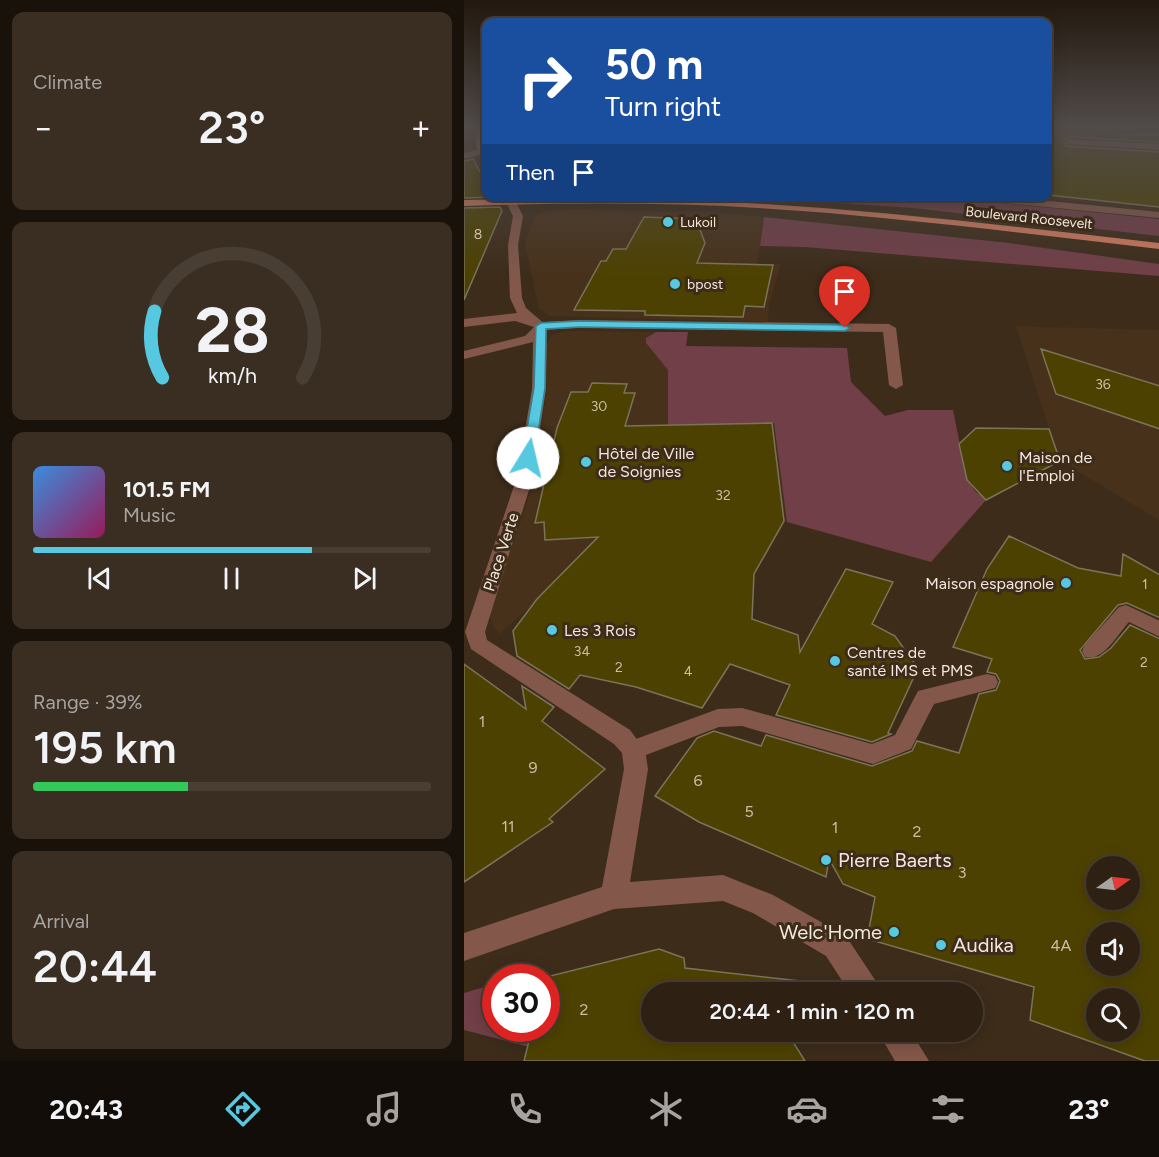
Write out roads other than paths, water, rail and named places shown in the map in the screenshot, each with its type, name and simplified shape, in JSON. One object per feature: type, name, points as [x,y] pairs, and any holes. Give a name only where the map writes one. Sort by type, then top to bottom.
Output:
[{"type":"main road","name":"Boulevard Roosevelt","points":[[464,203],[487,201]]},
{"type":"main road","name":"Boulevard Roosevelt","points":[[662,201],[758,205],[915,218],[1160,246]]},
{"type":"street","points":[[511,201],[518,216],[513,245],[516,298],[521,310],[539,326]]},
{"type":"street","name":"Boulevard Roosevelt","points":[[1016,201],[1160,215]]},
{"type":"street","points":[[496,318],[509,312],[516,298]]},
{"type":"street","points":[[464,323],[496,318],[526,318],[539,326],[579,324],[889,328],[896,385]]},
{"type":"street","points":[[464,355],[530,339],[539,326]]},
{"type":"street","name":"Place Verte","points":[[539,326],[539,388],[525,477],[475,632],[478,644],[622,737],[633,750]]},
{"type":"street","points":[[1092,651],[1126,612],[1160,630]]},
{"type":"street","points":[[614,896],[636,769],[633,750],[718,718],[742,717],[873,754],[904,742],[926,697],[987,682]]},
{"type":"street","points":[[464,947],[614,896],[723,888],[763,904],[836,946],[860,982]]},
{"type":"street","points":[[900,1042],[912,1061]]},
{"type":"place","name":"Lukoil","points":[[668,222]]},
{"type":"place","name":"bpost","points":[[675,284]]},
{"type":"place","name":"Hôtel de Ville de Soignies","points":[[586,462]]},
{"type":"place","name":"Maison de l'Emploi","points":[[1007,466]]},
{"type":"place","name":"Maison espagnole","points":[[1066,583]]},
{"type":"place","name":"Les 3 Rois","points":[[552,630]]},
{"type":"place","name":"Centres de santé IMS et PMS","points":[[835,661]]},
{"type":"place","name":"Pierre Baerts","points":[[826,860]]},
{"type":"place","name":"Welc'Home","points":[[894,932]]},
{"type":"place","name":"Audika","points":[[941,945]]}]
